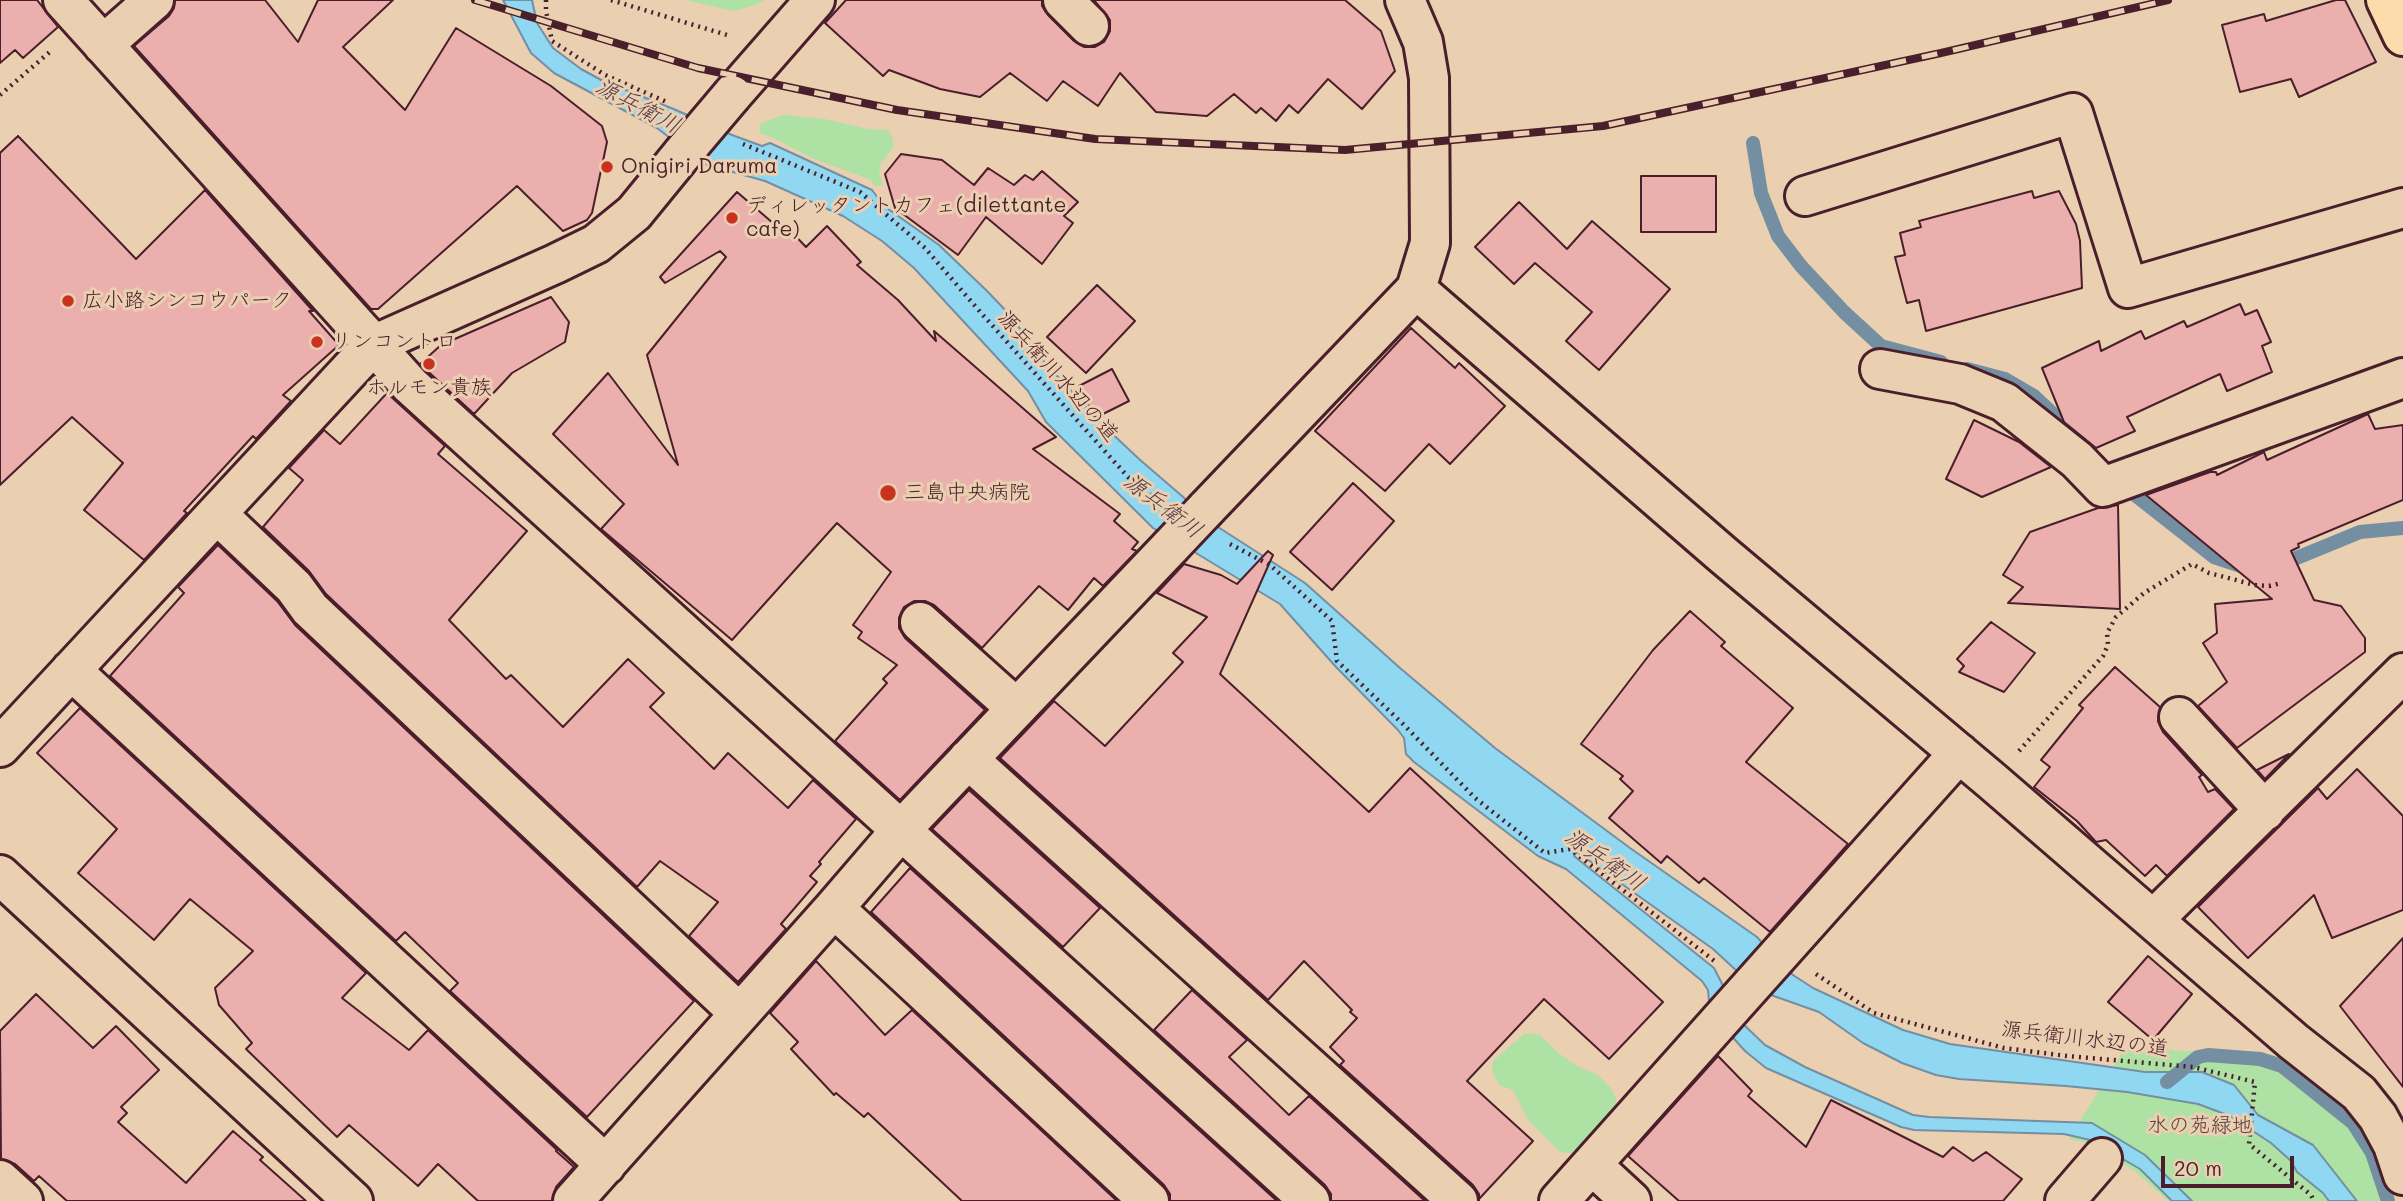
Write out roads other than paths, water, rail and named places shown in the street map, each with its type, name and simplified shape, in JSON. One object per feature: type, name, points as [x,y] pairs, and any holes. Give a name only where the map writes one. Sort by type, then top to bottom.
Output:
[{"type":"main road","points":[[2386,0],[2403,36]]},
{"type":"street","points":[[153,0],[83,22],[410,385],[1310,1201]]},
{"type":"street","points":[[0,747],[373,345],[596,244],[634,213],[815,0]]},
{"type":"street","points":[[573,1201],[968,758],[1171,546],[1214,524],[1416,289],[1430,243],[1427,143],[1429,78],[1423,43],[1405,0]]},
{"type":"street","points":[[1805,196],[2073,113],[2128,288],[2403,208]]},
{"type":"street","points":[[1416,289],[2293,1041],[2359,1093],[2378,1117],[2393,1145],[2403,1175]]},
{"type":"street","points":[[1880,369],[1960,384],[2004,402],[2077,460],[2103,487],[2403,378]]},
{"type":"street","points":[[217,514],[294,587],[310,609],[739,1013]]},
{"type":"street","points":[[920,622],[1016,708]]},
{"type":"street","points":[[71,670],[606,1165]]},
{"type":"street","points":[[2153,920],[2403,673]]},
{"type":"street","points":[[2179,717],[2265,811]]},
{"type":"street","points":[[1559,1201],[1959,753]]},
{"type":"street","points":[[968,758],[1458,1201]]},
{"type":"street","points":[[0,875],[353,1201]]},
{"type":"street","points":[[834,908],[1149,1201]]},
{"type":"street","points":[[2065,1201],[2102,1158]]},
{"type":"street","points":[[1592,1165],[1631,1201]]},
{"type":"street","points":[[0,1180],[23,1201]]},
{"type":"water","name":"源兵衛川","points":[[503,0],[532,0],[537,23],[553,48],[581,69],[603,81],[732,135],[762,146],[770,143],[872,190],[884,206],[939,245],[987,291],[1010,315],[1046,364],[1104,426],[1218,527],[1305,583],[1495,748],[1630,848],[1757,937],[1793,975],[1813,988],[1903,1030],[1950,1044],[2145,1072],[2202,1072],[2234,1085],[2258,1115],[2313,1145],[2357,1201],[2329,1201],[2297,1172],[2291,1161],[2271,1143],[2230,1116],[2198,1104],[2127,1092],[1959,1079],[1936,1075],[1902,1063],[1863,1043],[1819,1012],[1771,995],[1752,985],[1713,949],[1577,852],[1574,856],[1714,968],[1742,1023],[1765,1045],[1805,1067],[1913,1115],[2092,1123],[2145,1155],[2192,1201],[2172,1201],[2140,1169],[2090,1140],[2064,1134],[1914,1130],[1901,1127],[1766,1068],[1745,1051],[1710,1012],[1708,990],[1702,981],[1566,869],[1538,856],[1414,762],[1406,754],[1404,738],[1398,730],[1336,667],[1280,604],[1153,528],[1046,422],[1028,391],[914,268],[882,241],[843,216],[765,181],[704,164],[657,128],[554,73],[531,53]]},
{"type":"waterway","points":[[1753,143],[1761,193],[1778,236],[1801,266],[1844,312],[1881,346],[1941,362]]},
{"type":"waterway","points":[[1967,369],[2005,379],[2034,396],[2083,442]]},
{"type":"waterway","points":[[2130,491],[2214,557],[2244,567]]},
{"type":"waterway","points":[[2277,566],[2360,532],[2403,528]]},
{"type":"waterway","points":[[2167,1082],[2198,1057],[2208,1055],[2260,1059],[2282,1066],[2353,1123],[2372,1153],[2388,1201]]},
{"type":"railway","points":[[475,0],[698,68],[897,110],[1095,139],[1345,150],[1603,126],[1941,53],[2168,0]]},
{"type":"place","name":"Onigiri Daruma","points":[[607,167]]},
{"type":"place","name":"ディレッタントカフェ(dilettante cafe)","points":[[732,218]]},
{"type":"place","name":"広小路シンコウパーク","points":[[68,301]]},
{"type":"place","name":"リンコントロ","points":[[317,342]]},
{"type":"place","name":"ホルモン貴族","points":[[429,364]]},
{"type":"place","name":"三島中央病院","points":[[888,493]]},
{"type":"park label","name":"水の苑緑地","points":[[2200,1126]]}]
